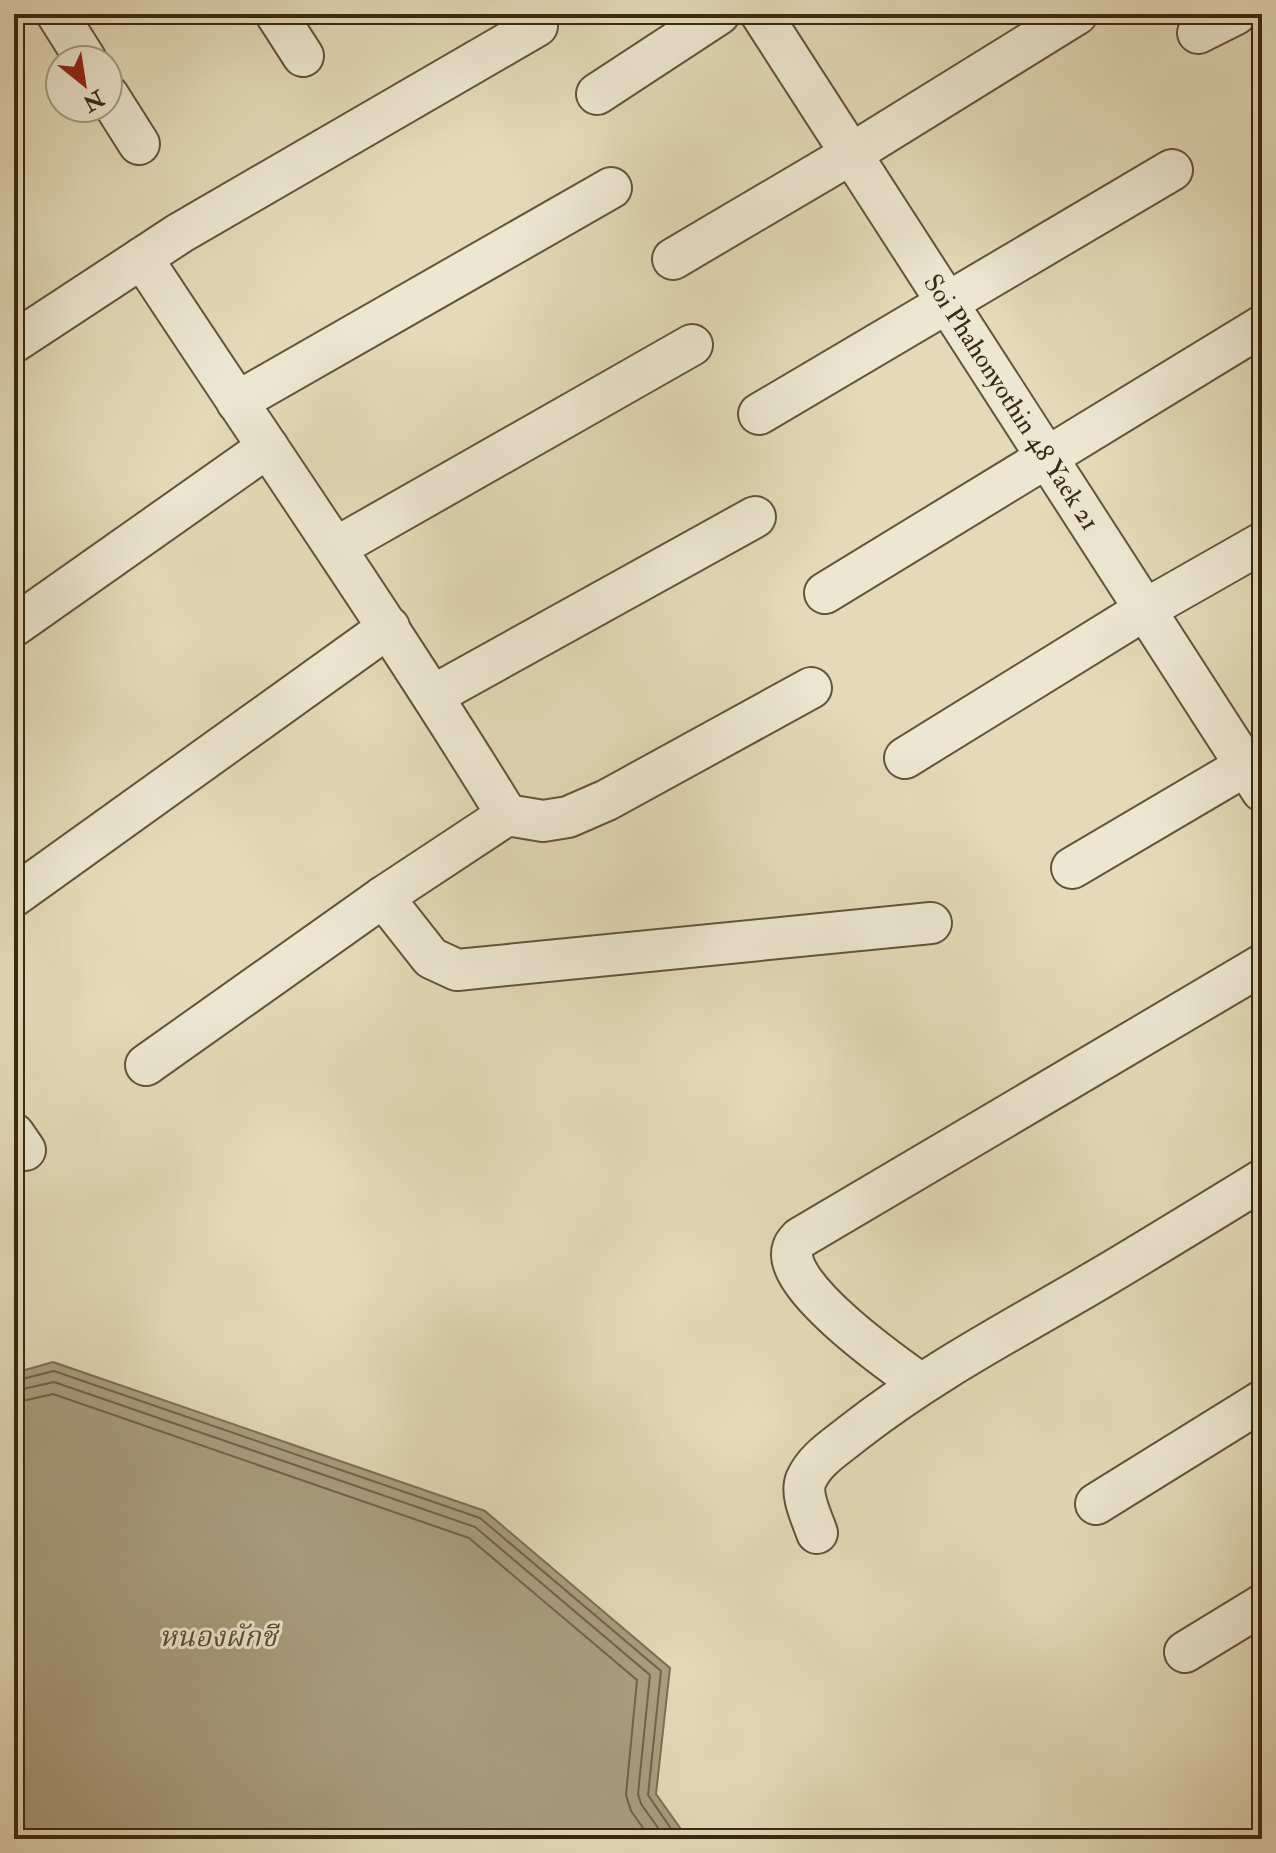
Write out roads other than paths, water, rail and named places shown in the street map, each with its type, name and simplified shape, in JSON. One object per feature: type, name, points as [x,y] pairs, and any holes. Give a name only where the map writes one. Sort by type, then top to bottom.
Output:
[{"type":"street","points":[[57,14],[76,44]]},
{"type":"street","points":[[276,14],[303,56]]},
{"type":"street","points":[[597,94],[719,14]]},
{"type":"street","name":"Soi Phahonyothin 48 Yaek 21","points":[[761,14],[1146,609],[1257,771]]},
{"type":"street","points":[[673,259],[851,154],[1077,14]]},
{"type":"street","points":[[1198,33],[1236,14]]},
{"type":"street","points":[[14,342],[142,258],[537,26]]},
{"type":"street","points":[[124,120],[139,144]]},
{"type":"street","points":[[759,414],[1172,170]]},
{"type":"street","points":[[237,402],[611,188]]},
{"type":"street","points":[[142,258],[434,695],[507,815]]},
{"type":"street","points":[[825,593],[1262,326]]},
{"type":"street","points":[[337,547],[692,345]]},
{"type":"street","points":[[14,626],[268,447]]},
{"type":"street","points":[[434,695],[755,517]]},
{"type":"street","points":[[905,758],[1146,609],[1262,543]]},
{"type":"street","points":[[14,896],[389,627]]},
{"type":"street","points":[[146,1065],[383,897],[507,815],[543,821],[568,817],[607,800],[811,688]]},
{"type":"street","points":[[1072,868],[1257,771]]},
{"type":"street","points":[[383,897],[431,958],[457,970],[931,923]]},
{"type":"street","points":[[921,1384],[832,1316],[792,1259],[793,1248],[800,1238],[1262,965]]},
{"type":"street","points":[[817,1533],[804,1490],[814,1465],[879,1413],[955,1361],[1105,1276],[1262,1180]]},
{"type":"street","points":[[1096,1504],[1262,1401]]},
{"type":"street","points":[[1185,1652],[1262,1605]]},
{"type":"water","name":"หนองผักชี","points":[[53,1362],[485,1511],[670,1668],[656,1794],[688,1839],[14,1839],[14,1373]]}]
